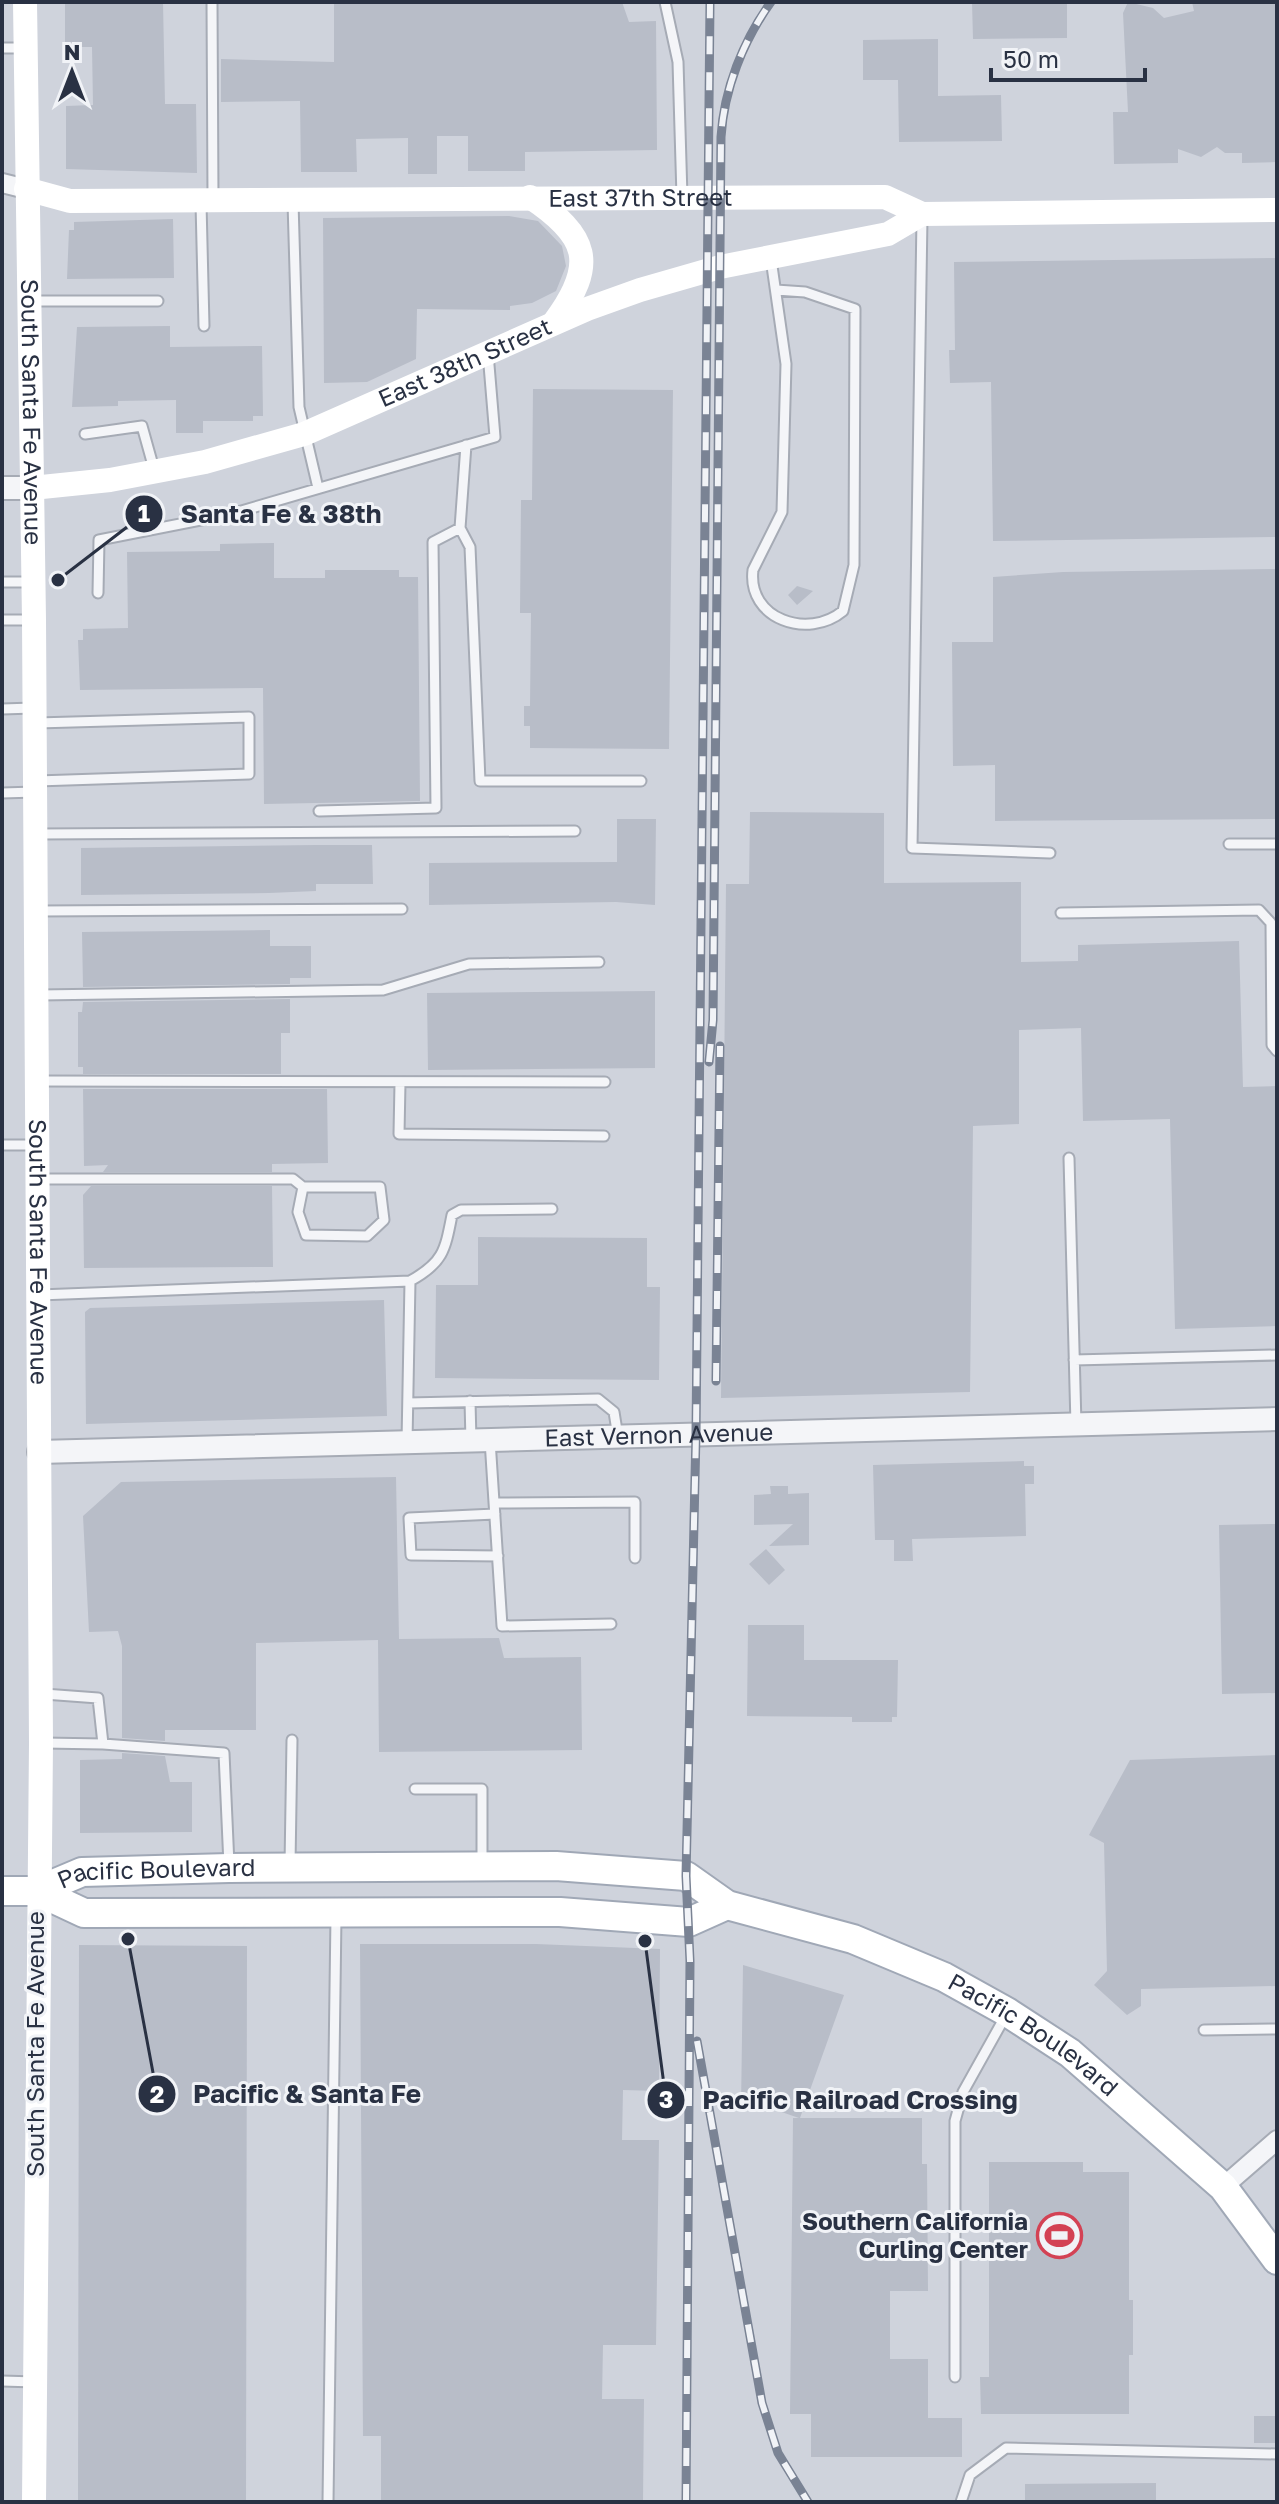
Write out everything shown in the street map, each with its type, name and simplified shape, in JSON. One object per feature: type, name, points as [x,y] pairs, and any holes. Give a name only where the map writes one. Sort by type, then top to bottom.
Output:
[{"type":"main road","name":"South Santa Fe Avenue","points":[[25,2],[14,48],[26,189],[34,620],[41,1743],[37,1891],[34,2502]]},
{"type":"main road","name":"East 37th Street","points":[[26,189],[70,201],[885,197],[922,214],[1277,210]]},
{"type":"main road","points":[[530,197],[565,223],[579,248],[582,264],[574,295],[553,323]]},
{"type":"main road","name":"East 38th Street","points":[[32,488],[155,472],[205,462],[304,434],[553,323],[640,290],[771,256],[888,234],[922,214]]},
{"type":"main road","name":"Pacific Boulevard","points":[[37,1891],[82,1872],[229,1868],[614,1868],[686,1876],[727,1905],[853,1939],[944,1977],[1007,2012],[1070,2053],[1223,2187],[1277,2260]]},
{"type":"main road","points":[[2,1891],[37,1891]]},
{"type":"main road","name":"Pacific Boulevard","points":[[37,1891],[84,1913],[560,1912],[689,1922],[727,1905]]},
{"type":"street","name":"East 37th Street","points":[[2,183],[26,189]]},
{"type":"street","name":"East 38th Street","points":[[2,488],[32,488]]},
{"type":"street","name":"East Vernon Avenue","points":[[39,1452],[1277,1419]]},
{"type":"street","points":[[1223,2187],[1277,2140]]},
{"type":"lane","points":[[204,326],[212,2]]},
{"type":"lane","points":[[665,2],[678,62],[682,197]]},
{"type":"lane","points":[[293,199],[297,368],[304,434],[318,488]]},
{"type":"lane","points":[[922,214],[912,848],[1050,853]]},
{"type":"lane","points":[[771,256],[786,364],[782,512],[753,570],[752,580],[762,605],[786,621],[809,627],[823,624],[843,611],[854,565],[855,309],[805,292],[776,290]]},
{"type":"lane","points":[[28,301],[158,301]]},
{"type":"lane","points":[[98,593],[99,540],[231,514],[495,437],[488,353]]},
{"type":"lane","points":[[85,434],[142,426],[155,472]]},
{"type":"lane","points":[[466,445],[460,528],[470,547],[480,781],[641,781]]},
{"type":"lane","points":[[319,811],[436,808],[433,542],[460,528]]},
{"type":"lane","points":[[2,582],[33,582]]},
{"type":"lane","points":[[2,620],[34,620]]},
{"type":"lane","points":[[2,709],[33,716],[249,717],[249,774],[34,787],[2,793]]},
{"type":"lane","points":[[35,834],[575,831]]},
{"type":"lane","points":[[1229,844],[1277,844]]},
{"type":"lane","points":[[36,911],[402,909]]},
{"type":"lane","points":[[1061,913],[1259,910],[1271,923],[1272,1045],[1277,1051]]},
{"type":"lane","points":[[36,995],[383,990],[469,964],[599,962]]},
{"type":"lane","points":[[37,1081],[605,1082]]},
{"type":"lane","points":[[400,1083],[399,1134],[604,1136]]},
{"type":"lane","points":[[2,1145],[36,1145]]},
{"type":"lane","points":[[1069,1158],[1076,1425]]},
{"type":"lane","points":[[37,1179],[293,1179],[303,1187],[380,1187],[384,1220],[367,1236],[306,1235],[298,1212],[303,1187]]},
{"type":"lane","points":[[38,1295],[410,1281],[433,1268],[443,1252],[452,1215],[461,1210],[552,1209]]},
{"type":"lane","points":[[407,1442],[410,1281]]},
{"type":"lane","points":[[1074,1360],[1277,1355]]},
{"type":"lane","points":[[408,1403],[598,1399],[614,1412],[618,1437]]},
{"type":"lane","points":[[470,1401],[494,1503],[502,1626],[611,1624]]},
{"type":"lane","points":[[494,1503],[635,1502],[635,1558]]},
{"type":"lane","points":[[495,1514],[409,1518],[411,1555],[498,1556]]},
{"type":"lane","points":[[40,1694],[98,1698],[103,1744]]},
{"type":"lane","points":[[290,1868],[292,1740]]},
{"type":"lane","points":[[41,1743],[224,1753],[230,1833],[229,1868]]},
{"type":"lane","points":[[415,1789],[482,1789],[482,1866]]},
{"type":"lane","points":[[328,2502],[336,1913]]},
{"type":"lane","points":[[955,2377],[955,2121],[963,2092],[1007,2012]]},
{"type":"lane","points":[[1204,2030],[1277,2029]]},
{"type":"lane","points":[[2,2381],[35,2382]]},
{"type":"lane","points":[[961,2502],[970,2475],[1006,2448],[1277,2454]]},
{"type":"shaded area","points":[[2,2],[1277,2],[1277,2502],[2,2502]]},
{"type":"building","points":[[65,2],[163,2],[165,104],[196,104],[197,173],[66,169],[66,106],[93,105],[92,47],[65,47]]},
{"type":"building","points":[[334,2],[622,2],[629,22],[656,21],[657,150],[525,152],[525,171],[468,171],[468,136],[437,136],[437,174],[408,174],[408,138],[356,139],[357,172],[301,172],[300,101],[221,102],[221,59],[334,62]]},
{"type":"building","points":[[972,2],[1067,2],[1067,38],[973,39]]},
{"type":"building","points":[[1128,2],[1153,8],[1164,18],[1194,11],[1192,2],[1277,2],[1277,162],[1242,163],[1242,153],[1225,153],[1217,147],[1201,157],[1178,149],[1178,163],[1114,164],[1113,112],[1128,112],[1123,13]]},
{"type":"building","points":[[938,39],[938,96],[1001,95],[1002,141],[899,142],[898,80],[863,80],[863,40]]},
{"type":"building","points":[[509,216],[538,221],[562,246],[566,266],[556,291],[532,303],[510,306],[510,310],[417,309],[416,359],[367,382],[324,383],[323,218]]},
{"type":"building","points":[[173,219],[174,278],[67,279],[69,230],[74,230],[74,222]]},
{"type":"building","points":[[1277,258],[1277,537],[993,541],[991,382],[950,383],[949,350],[955,350],[954,262]]},
{"type":"building","points":[[170,326],[170,347],[262,346],[263,416],[253,416],[253,421],[203,421],[203,433],[176,433],[176,400],[118,401],[118,406],[72,407],[77,327]]},
{"type":"building","points":[[533,389],[673,390],[669,749],[530,748],[530,726],[524,726],[524,706],[530,706],[531,613],[520,613],[521,500],[532,500]]},
{"type":"building","points":[[274,543],[274,578],[325,578],[325,570],[399,570],[399,577],[418,577],[420,801],[264,804],[263,688],[80,690],[78,640],[83,640],[83,629],[128,628],[127,552],[220,551],[220,544]]},
{"type":"building","points":[[1277,569],[1277,819],[995,821],[995,765],[953,766],[952,642],[993,642],[993,577],[1063,572]]},
{"type":"building","points":[[797,586],[813,591],[797,605],[788,595]]},
{"type":"building","points":[[750,812],[884,813],[884,883],[1021,882],[1021,962],[1078,961],[1078,945],[1239,941],[1243,1087],[1277,1086],[1277,1326],[1175,1329],[1170,1119],[1083,1121],[1081,1028],[1019,1030],[1019,1124],[973,1126],[970,1392],[721,1398],[726,884],[749,884]]},
{"type":"building","points":[[617,819],[656,819],[655,905],[616,902],[429,905],[429,863],[617,862]]},
{"type":"building","points":[[372,845],[373,884],[316,884],[316,891],[269,893],[81,895],[81,848]]},
{"type":"building","points":[[270,930],[270,946],[311,946],[311,978],[290,978],[290,984],[83,987],[82,932]]},
{"type":"building","points":[[655,991],[655,1068],[428,1070],[427,993]]},
{"type":"building","points":[[290,999],[290,1033],[281,1033],[281,1074],[83,1074],[83,1067],[78,1067],[78,1012],[82,1012],[83,1002]]},
{"type":"building","points":[[83,1089],[327,1089],[328,1163],[272,1164],[272,1172],[103,1172],[108,1165],[84,1166]]},
{"type":"building","points":[[91,1186],[272,1186],[273,1267],[84,1268],[83,1195]]},
{"type":"building","points":[[478,1237],[647,1238],[647,1287],[660,1287],[659,1380],[435,1378],[436,1285],[478,1285]]},
{"type":"building","points":[[384,1300],[387,1416],[86,1424],[85,1312],[90,1308]]},
{"type":"building","points":[[1024,1461],[1024,1466],[1034,1466],[1034,1484],[1025,1484],[1026,1536],[912,1539],[913,1561],[894,1561],[894,1540],[875,1540],[873,1465]]},
{"type":"building","points":[[396,1477],[399,1639],[499,1638],[504,1658],[581,1657],[582,1750],[379,1752],[378,1640],[256,1643],[256,1730],[165,1730],[165,1741],[122,1738],[122,1646],[118,1631],[89,1632],[83,1516],[121,1482]]},
{"type":"building","points":[[770,1486],[788,1486],[788,1494],[809,1493],[809,1545],[769,1546],[793,1524],[754,1525],[754,1495],[771,1494]]},
{"type":"building","points":[[1277,1524],[1277,1693],[1222,1694],[1219,1525]]},
{"type":"building","points":[[766,1549],[785,1570],[769,1585],[749,1564]]},
{"type":"building","points":[[748,1625],[804,1625],[804,1660],[898,1660],[897,1717],[892,1717],[892,1722],[852,1722],[852,1717],[747,1716]]},
{"type":"building","points":[[122,1753],[165,1756],[170,1782],[192,1782],[192,1832],[80,1833],[80,1760],[122,1759]]},
{"type":"building","points":[[1277,1755],[1277,1986],[1141,1989],[1141,2006],[1127,2015],[1094,1985],[1107,1971],[1104,1843],[1089,1835],[1130,1760]]},
{"type":"building","points":[[360,1944],[536,1944],[660,1949],[659,2091],[623,2090],[622,2140],[659,2140],[656,2345],[603,2345],[602,2399],[644,2399],[643,2502],[381,2501],[381,2436],[363,2436]]},
{"type":"building","points":[[79,1945],[247,1946],[246,2502],[78,2502]]},
{"type":"building","points":[[743,1965],[844,1995],[800,2118],[922,2118],[922,2164],[927,2164],[928,2291],[890,2291],[890,2359],[928,2359],[928,2418],[962,2418],[962,2457],[811,2457],[811,2414],[790,2414],[793,2118],[799,2118],[767,2107],[741,2108]]},
{"type":"building","name":"Southern California Curling Center","points":[[989,2162],[1083,2162],[1083,2172],[1129,2172],[1129,2300],[1133,2300],[1133,2355],[1129,2355],[1129,2414],[981,2414],[980,2377],[989,2377]]},
{"type":"building","points":[[1254,2416],[1277,2416],[1277,2443],[1254,2443]]},
{"type":"building","points":[[1156,2483],[1156,2502],[1025,2502],[1025,2484]]},
{"type":"railway","points":[[686,2502],[690,1961],[686,1876],[696,1434],[710,2]]},
{"type":"railway","points":[[709,1062],[713,1020],[721,137],[726,101],[737,66],[771,2]]},
{"type":"railway","points":[[716,1381],[720,1046]]},
{"type":"railway","points":[[697,2041],[762,2403],[778,2453],[808,2502]]},
{"type":"place","name":"Santa Fe & 38th","points":[[58,580]]},
{"type":"place","name":"Pacific & Santa Fe","points":[[128,1939]]},
{"type":"place","name":"Pacific Railroad Crossing","points":[[645,1941]]},
{"type":"place","name":"Southern California Curling Center","points":[[1059,2236]]}]
